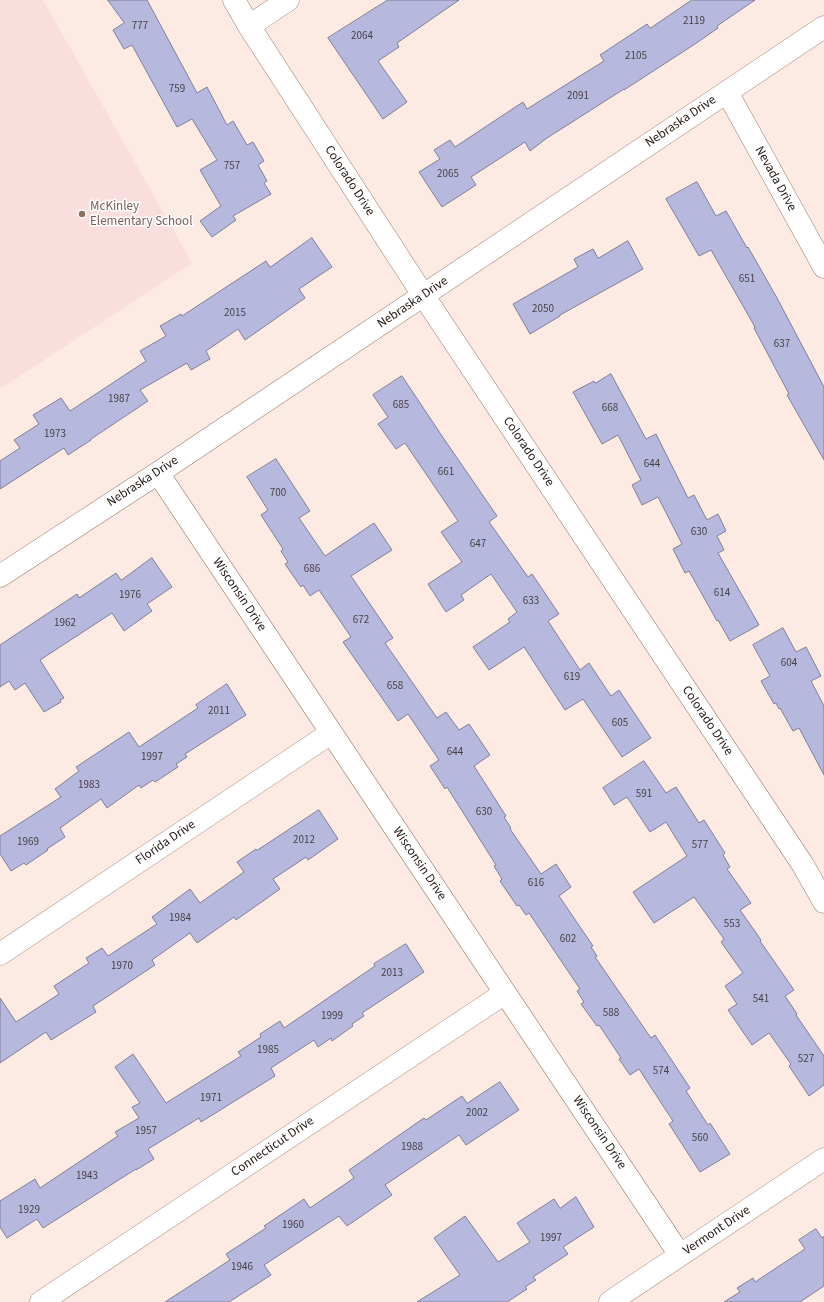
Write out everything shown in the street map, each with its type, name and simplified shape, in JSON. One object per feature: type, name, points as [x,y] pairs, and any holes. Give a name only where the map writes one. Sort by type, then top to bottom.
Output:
[{"type":"street","name":"Colorado Drive","points":[[234,0],[249,26],[424,296],[804,865],[824,902]]},
{"type":"street","points":[[249,26],[288,0]]},
{"type":"street","name":"Nebraska Drive","points":[[0,576],[424,296],[824,27]]},
{"type":"street","name":"Nevada Drive","points":[[726,92],[824,267]]},
{"type":"street","name":"Wisconsin Drive","points":[[158,473],[680,1255]]},
{"type":"street","name":"Florida Drive","points":[[0,954],[331,733]]},
{"type":"street","name":"Connecticut Drive","points":[[41,1302],[505,993]]},
{"type":"street","name":"Vermont Drive","points":[[610,1302],[824,1159]]},
{"type":"shaded area","name":"McKinley Elementary School","points":[[0,0],[43,0],[192,263],[0,389]]},
{"type":"building","points":[[108,0],[147,0],[197,93],[207,87],[227,125],[233,121],[247,145],[253,142],[264,161],[258,165],[267,181],[264,183],[271,194],[233,216],[236,220],[212,237],[200,221],[221,206],[200,170],[217,160],[192,119],[177,127],[132,45],[124,49],[113,30],[124,23]]},
{"type":"building","points":[[388,0],[459,0],[397,43],[399,47],[378,61],[407,102],[383,119],[328,38]]},
{"type":"building","points":[[692,0],[755,0],[717,26],[718,28],[695,44],[547,138],[530,151],[525,142],[471,177],[476,185],[442,207],[419,172],[440,159],[434,150],[450,140],[455,147],[523,102],[527,109],[604,61],[600,55],[647,24],[650,28]]},
{"type":"building","points":[[697,182],[716,216],[726,211],[777,298],[824,387],[824,460],[787,395],[789,394],[754,328],[755,327],[711,250],[699,256],[666,199]]},
{"type":"building","points":[[312,238],[332,267],[299,289],[305,298],[245,340],[238,329],[206,351],[210,359],[191,370],[187,363],[140,390],[148,401],[68,455],[64,448],[0,489],[0,461],[20,448],[14,440],[39,424],[33,415],[61,398],[70,411],[146,361],[140,351],[166,336],[160,326],[181,314],[182,316],[266,261],[270,267]]},
{"type":"building","points":[[628,241],[643,269],[560,315],[530,334],[513,304],[578,267],[574,259],[593,249],[598,258]]},
{"type":"building","points":[[611,374],[646,439],[656,434],[688,498],[694,495],[707,520],[718,514],[726,531],[717,536],[724,550],[718,553],[759,625],[730,641],[689,571],[685,573],[673,549],[682,544],[658,497],[642,505],[632,485],[641,480],[618,435],[602,444],[573,392],[594,381],[595,383]]},
{"type":"building","points":[[402,376],[497,516],[489,522],[528,577],[532,574],[559,614],[548,621],[580,670],[589,663],[611,696],[619,690],[651,738],[622,757],[583,699],[565,710],[524,647],[489,670],[473,647],[510,622],[508,619],[517,612],[491,574],[461,595],[464,600],[446,612],[428,584],[462,562],[441,532],[458,521],[405,443],[396,449],[378,424],[388,417],[373,395]]},
{"type":"building","points":[[276,459],[310,511],[299,518],[325,556],[374,523],[392,550],[351,576],[393,638],[385,643],[437,718],[446,712],[459,730],[469,724],[490,755],[474,766],[506,816],[504,817],[511,828],[510,829],[541,874],[556,864],[571,887],[559,896],[593,946],[591,947],[597,956],[595,957],[651,1038],[655,1035],[690,1088],[686,1091],[708,1125],[710,1123],[730,1154],[700,1172],[669,1124],[673,1121],[639,1069],[630,1075],[619,1059],[621,1058],[599,1025],[597,1026],[581,1004],[584,1002],[577,991],[580,989],[529,913],[526,915],[519,905],[517,906],[500,881],[502,879],[494,866],[496,865],[447,787],[445,789],[430,766],[439,760],[408,714],[398,721],[343,642],[351,637],[319,590],[310,596],[303,585],[301,587],[285,564],[288,562],[281,551],[283,549],[261,515],[268,510],[247,477]]},
{"type":"building","points":[[152,558],[172,587],[147,604],[152,611],[124,631],[112,613],[40,660],[64,698],[60,700],[61,702],[44,712],[25,683],[15,690],[9,681],[0,687],[0,645],[77,594],[79,598],[116,573],[121,580]]},
{"type":"building","points":[[783,628],[796,652],[806,647],[821,676],[811,681],[824,706],[824,775],[799,728],[793,731],[780,708],[779,709],[776,703],[774,704],[761,681],[770,676],[753,645]]},
{"type":"building","points":[[227,684],[246,715],[185,754],[187,757],[176,764],[178,767],[155,782],[153,780],[141,788],[139,785],[107,808],[101,799],[60,828],[65,837],[26,865],[24,863],[11,871],[0,854],[0,836],[61,797],[55,789],[79,771],[76,767],[129,732],[139,747],[198,708],[196,705]]},
{"type":"building","points":[[644,761],[666,793],[676,787],[699,823],[704,820],[725,853],[723,855],[730,867],[727,869],[751,903],[740,910],[794,990],[785,996],[824,1056],[824,1085],[809,1096],[789,1066],[791,1064],[769,1033],[752,1045],[728,1010],[737,1004],[725,986],[743,973],[721,942],[724,939],[694,897],[654,923],[633,892],[687,856],[666,822],[650,832],[627,797],[614,805],[603,788]]},
{"type":"building","points":[[319,810],[338,839],[308,860],[306,857],[273,879],[280,889],[236,920],[234,917],[197,943],[190,933],[152,960],[155,965],[93,1006],[96,1012],[51,1040],[46,1032],[0,1063],[0,998],[16,1022],[59,994],[54,986],[89,963],[86,958],[102,948],[108,956],[157,924],[152,917],[190,889],[200,903],[244,872],[237,862]]},
{"type":"building","points":[[406,944],[424,972],[362,1013],[364,1016],[352,1024],[353,1026],[332,1041],[331,1038],[318,1047],[314,1040],[271,1068],[275,1076],[201,1122],[199,1118],[148,1149],[154,1159],[43,1228],[37,1219],[7,1238],[0,1227],[0,1201],[35,1179],[40,1188],[118,1136],[115,1132],[139,1118],[132,1107],[140,1103],[115,1067],[133,1054],[166,1103],[241,1056],[238,1052],[261,1037],[260,1034],[280,1021],[284,1028],[375,966],[374,964]]},
{"type":"building","points":[[500,1082],[519,1110],[466,1145],[459,1135],[385,1185],[392,1195],[347,1226],[339,1216],[264,1265],[271,1275],[229,1302],[165,1302],[230,1260],[226,1254],[266,1228],[264,1226],[304,1199],[310,1208],[354,1178],[349,1170],[424,1118],[426,1120],[462,1096],[467,1103]]},
{"type":"building","points":[[576,1197],[594,1227],[563,1247],[568,1254],[533,1277],[536,1280],[525,1287],[527,1289],[507,1302],[417,1302],[460,1275],[434,1238],[465,1216],[498,1262],[530,1242],[517,1223],[554,1199],[560,1208]]},
{"type":"building","points":[[816,1229],[822,1238],[824,1236],[824,1286],[800,1302],[724,1302],[740,1292],[737,1288],[753,1278],[755,1282],[805,1249],[799,1240]]},
{"type":"place","name":"McKinley Elementary School","points":[[82,214]]}]
